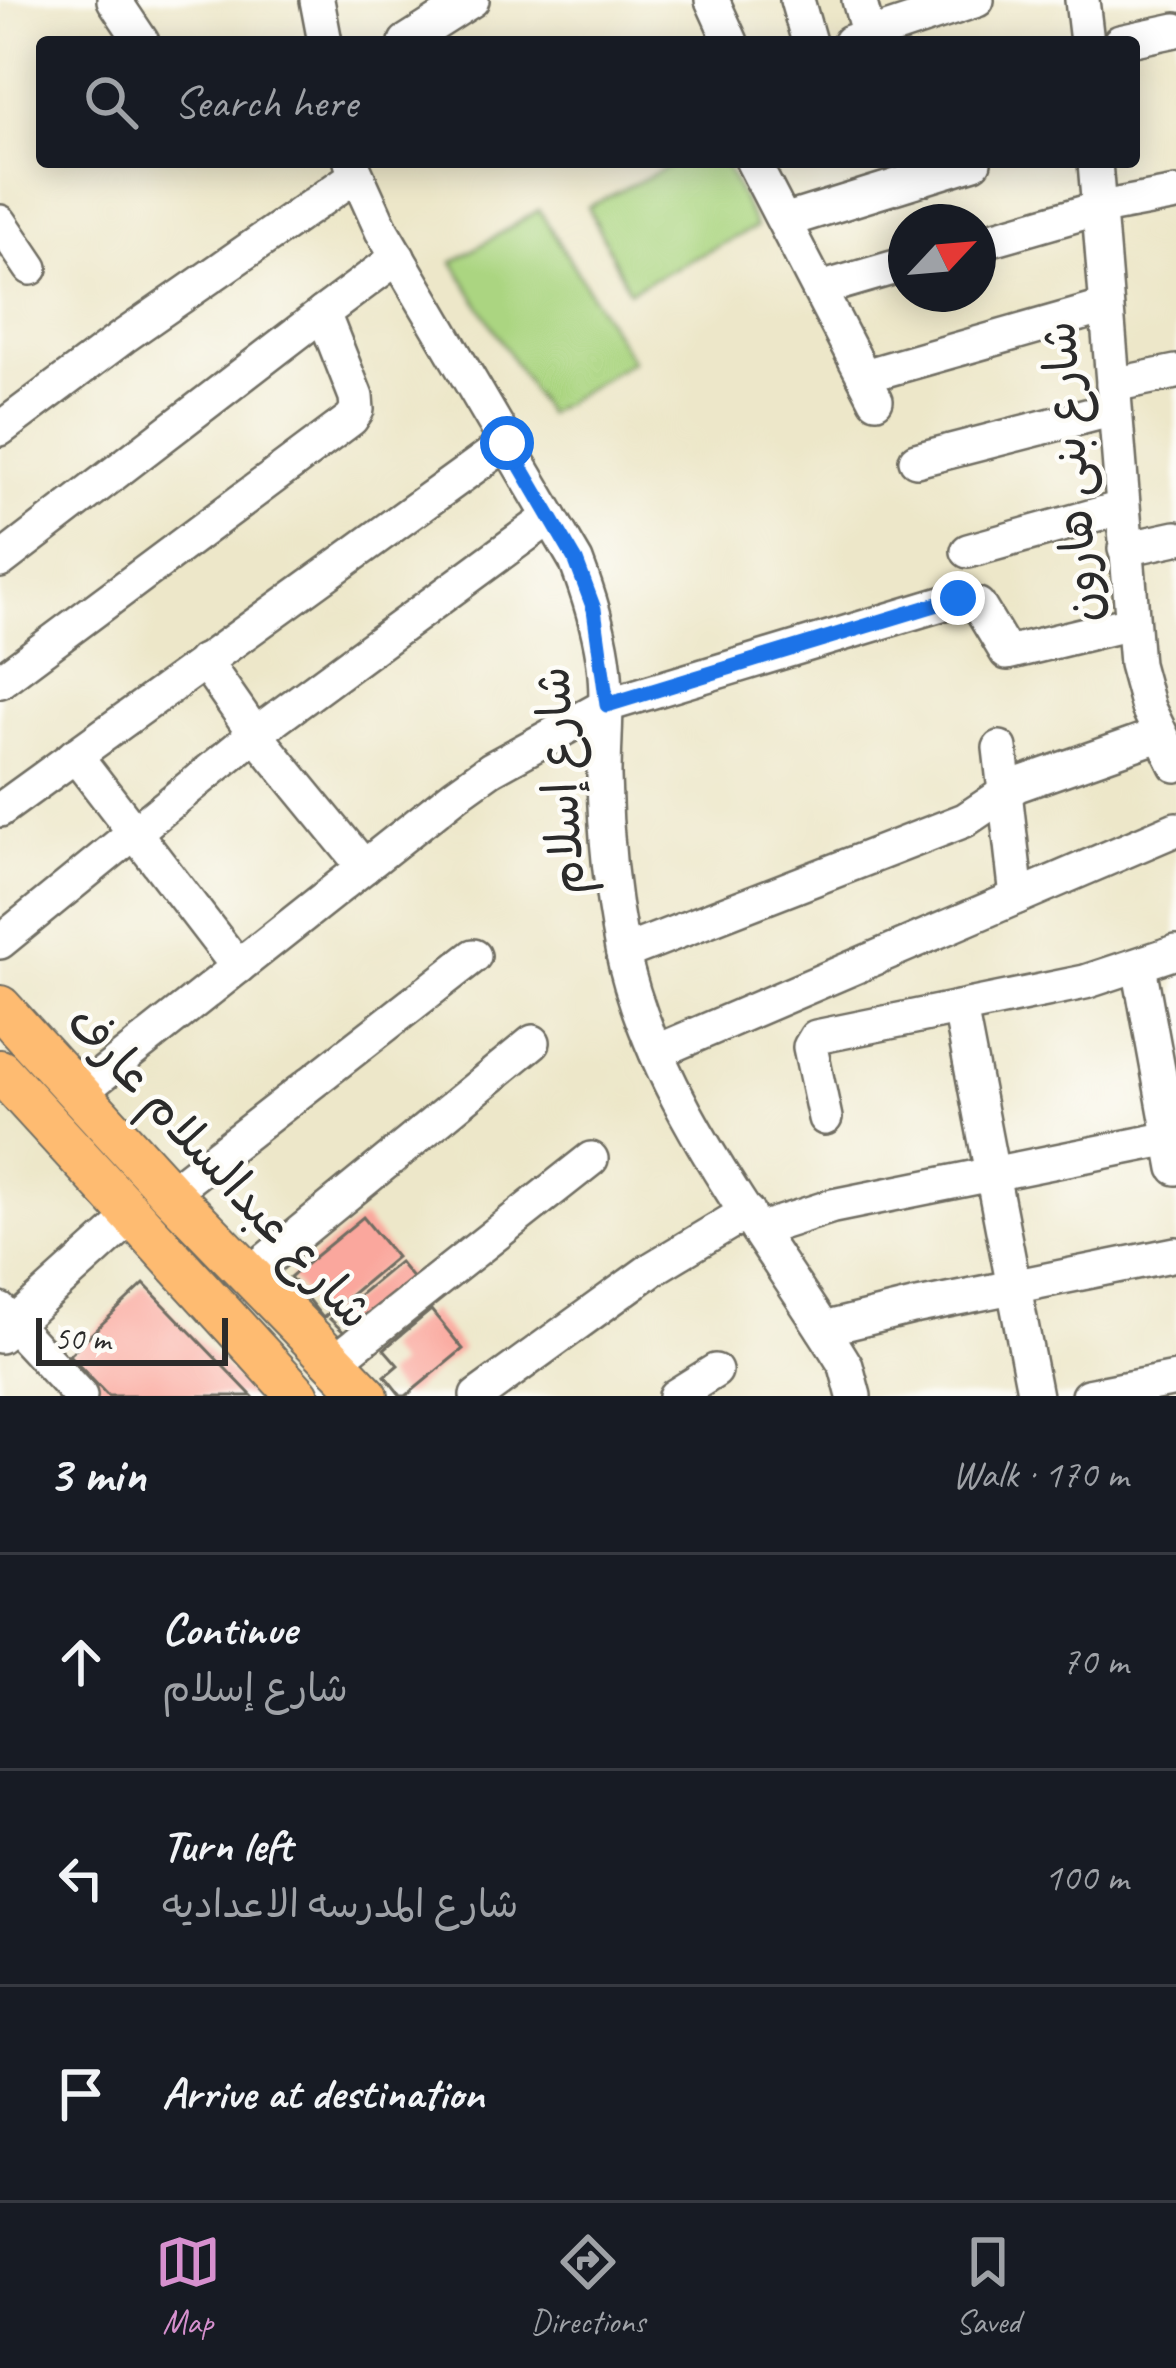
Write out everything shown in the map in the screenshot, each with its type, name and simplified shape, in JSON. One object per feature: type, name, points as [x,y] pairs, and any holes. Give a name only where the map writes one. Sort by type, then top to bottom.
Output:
[{"type":"main road","name":"شارع عبدالسلام عارف","points":[[0,1007],[248,1275],[368,1396]]},
{"type":"main road","name":"شارع عبدالسلام عارف","points":[[0,1071],[291,1394]]},
{"type":"street","points":[[114,0],[138,36]]},
{"type":"street","points":[[317,0],[325,36]]},
{"type":"street","points":[[415,36],[472,0]]},
{"type":"street","points":[[712,0],[728,36]]},
{"type":"street","points":[[797,0],[806,36]]},
{"type":"street","points":[[859,0],[860,36]]},
{"type":"street","points":[[868,36],[955,3]]},
{"type":"street","points":[[1140,38],[1176,30]]},
{"type":"street","points":[[755,168],[870,388],[1106,307]]},
{"type":"street","points":[[784,221],[955,168]]},
{"type":"street","name":"شارع بنى هارون","points":[[1094,168],[1138,683],[1161,715],[1176,766]]},
{"type":"street","points":[[0,429],[353,169]]},
{"type":"street","name":"شارع إسلام","points":[[353,169],[398,257],[576,561],[594,609],[607,705],[606,834],[623,953],[656,1052],[753,1221],[846,1366],[854,1396]]},
{"type":"street","points":[[996,238],[1096,209],[1176,194]]},
{"type":"street","points":[[0,222],[31,268]]},
{"type":"street","points":[[0,561],[398,257]]},
{"type":"street","points":[[820,290],[888,269]]},
{"type":"street","points":[[0,681],[351,419],[357,410],[356,398],[323,313]]},
{"type":"street","points":[[916,460],[1176,372]]},
{"type":"street","points":[[0,810],[507,443]]},
{"type":"street","points":[[968,551],[1122,508]]},
{"type":"street","points":[[0,942],[255,734],[550,517]]},
{"type":"street","points":[[1125,549],[1176,538]]},
{"type":"street","points":[[79,1093],[491,769],[607,705],[958,598],[978,605],[1007,653],[1131,623]]},
{"type":"street","points":[[204,661],[255,734],[364,866]]},
{"type":"street","points":[[623,953],[964,820],[984,811],[1004,792],[1161,715]]},
{"type":"street","points":[[1000,748],[1017,897]]},
{"type":"street","points":[[75,755],[238,967]]},
{"type":"street","points":[[656,1052],[1176,829]]},
{"type":"street","points":[[825,1118],[810,1047],[816,1037],[1139,967],[1176,952]]},
{"type":"street","points":[[170,1192],[473,956]]},
{"type":"street","points":[[477,1396],[652,1268],[753,1221],[991,1174],[1174,1148],[1139,967]]},
{"type":"street","points":[[960,1009],[1035,1396]]},
{"type":"street","points":[[248,1275],[533,1042]]},
{"type":"street","points":[[334,1362],[591,1159]]},
{"type":"street","points":[[80,1396],[4,1323],[134,1215]]},
{"type":"street","points":[[824,1329],[1176,1254]]},
{"type":"street","points":[[675,1396],[715,1371]]},
{"type":"street","points":[[1088,1396],[1176,1378]]},
{"type":"green space","points":[[666,168],[727,168],[756,227],[629,291],[588,207]]},
{"type":"green space","points":[[539,210],[632,361],[546,414],[453,262]]},
{"type":"building","points":[[363,1217],[396,1257],[323,1318],[290,1277]]},
{"type":"building","points":[[399,1262],[428,1297],[364,1351],[330,1319]]},
{"type":"building","points":[[144,1284],[252,1396],[108,1396],[69,1355]]},
{"type":"building","points":[[431,1310],[463,1349],[401,1396],[385,1376],[398,1365],[384,1349]]},
{"type":"route","points":[[507,443],[576,561],[594,609],[607,705],[958,598]]}]
